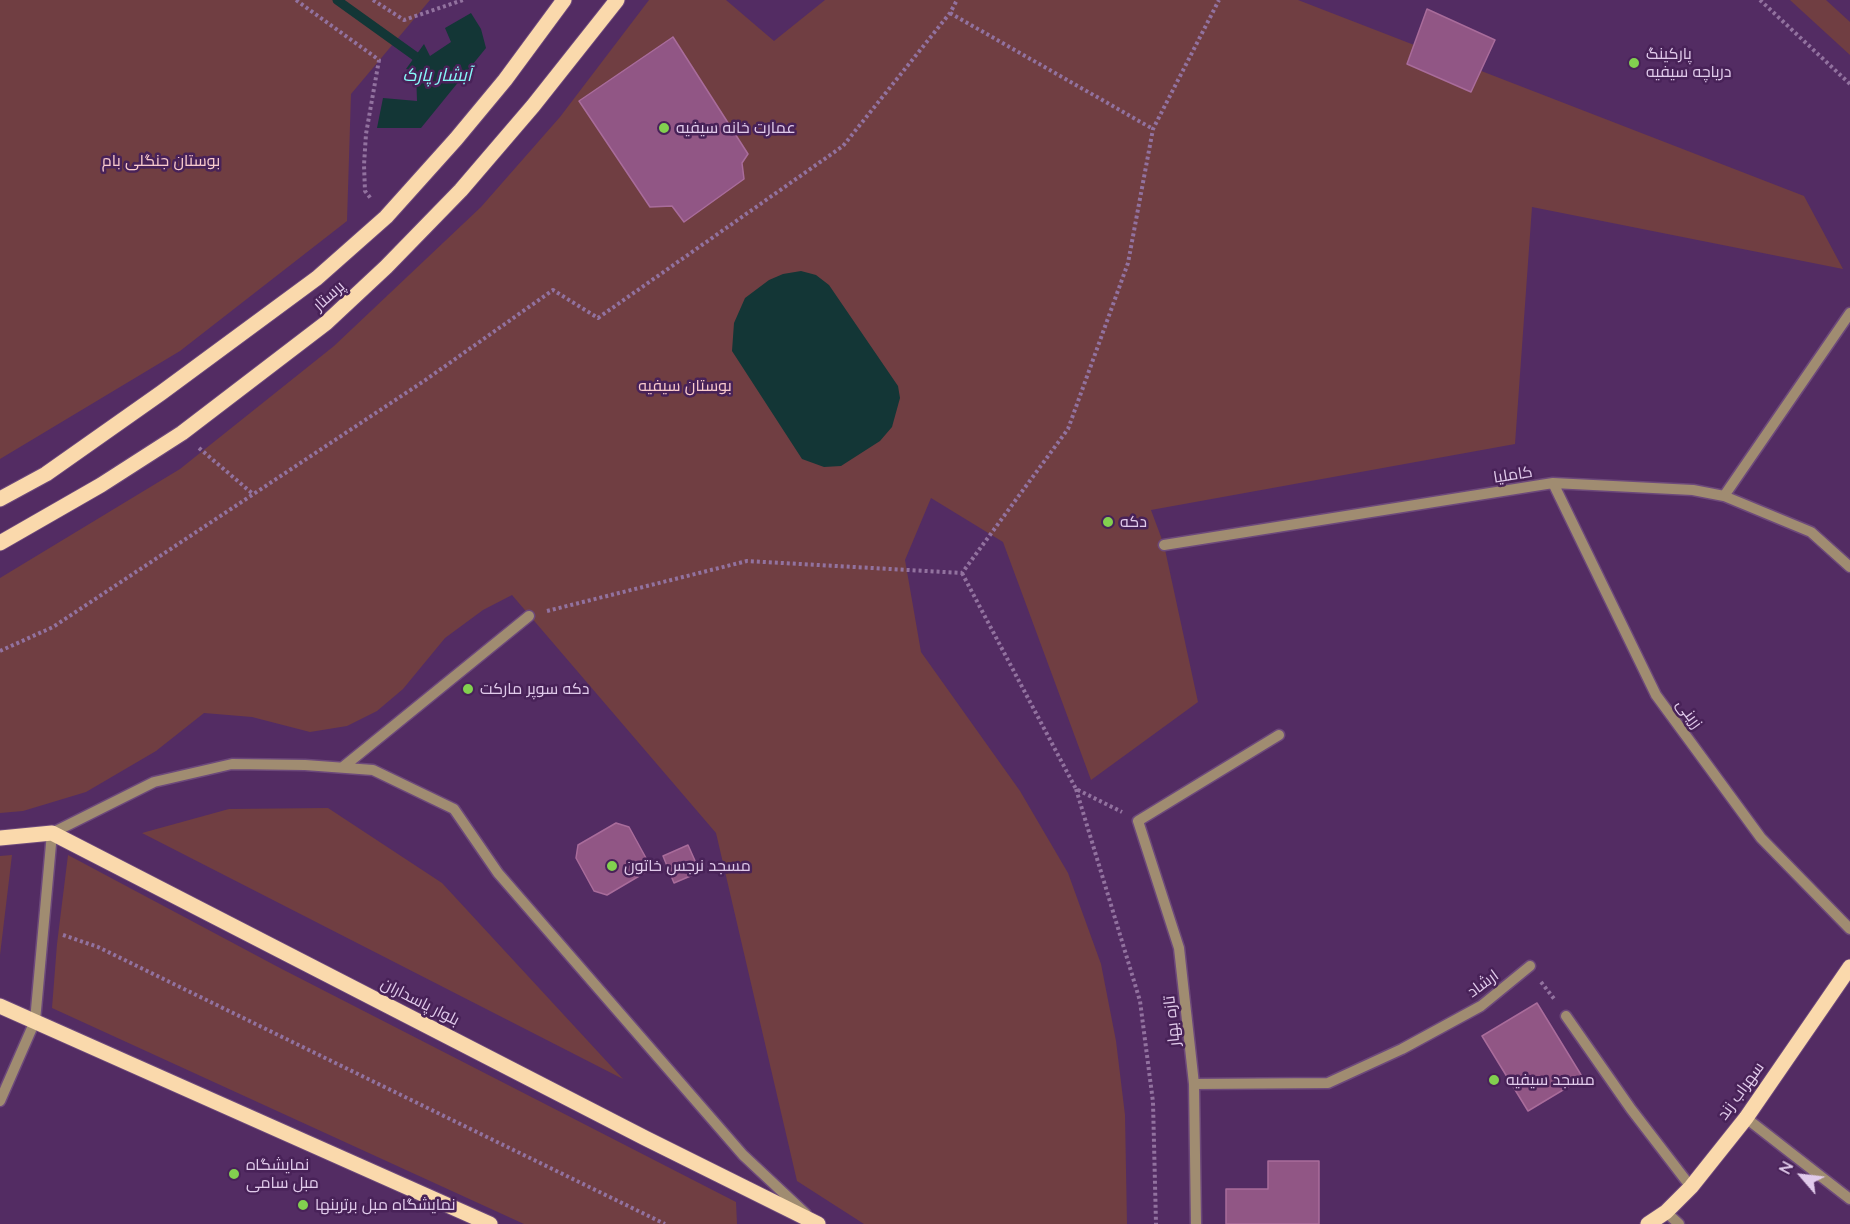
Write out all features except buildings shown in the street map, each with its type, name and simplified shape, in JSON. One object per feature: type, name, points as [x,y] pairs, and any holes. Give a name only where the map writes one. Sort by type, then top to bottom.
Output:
[{"type":"main road","name":"پرستار","points":[[0,499],[46,474],[241,337],[316,278],[386,217],[505,80],[564,0]]},
{"type":"main road","name":"پرستار","points":[[0,543],[101,485],[182,434],[326,323],[386,267],[461,190],[533,106],[617,0]]},
{"type":"main road","points":[[0,838],[52,833]]},
{"type":"main road","name":"بلوار پاسداران","points":[[52,833],[634,1133],[817,1224]]},
{"type":"main road","name":"سهراب زند","points":[[1648,1224],[1666,1212],[1691,1187],[1746,1118],[1850,967]]},
{"type":"main road","points":[[0,1006],[490,1224]]},
{"type":"street","points":[[1724,496],[1850,313]]},
{"type":"street","name":"کاملیا","points":[[1164,545],[1553,483],[1693,490],[1724,496],[1811,532],[1850,567]]},
{"type":"street","name":"زرینی","points":[[1553,483],[1656,695],[1761,838],[1850,929]]},
{"type":"street","points":[[343,767],[529,616]]},
{"type":"street","points":[[1138,821],[1279,735]]},
{"type":"street","points":[[0,1101],[34,1021],[52,833],[154,782],[232,764],[374,770],[454,809],[498,873],[743,1155],[817,1224]]},
{"type":"street","name":"تازه بهار","points":[[1138,821],[1179,948],[1194,1084],[1196,1224]]},
{"type":"street","name":"ارشاد","points":[[1194,1084],[1328,1083],[1402,1049],[1481,1006],[1530,966]]},
{"type":"street","points":[[1566,1016],[1631,1109],[1691,1187]]},
{"type":"street","points":[[1746,1118],[1850,1199]]},
{"type":"street","points":[[1666,1212],[1679,1224]]},
{"type":"path","points":[[296,0],[379,60],[366,134],[365,191],[386,217]]},
{"type":"path","points":[[373,0],[404,20],[463,0]]},
{"type":"path","points":[[0,651],[53,627],[424,381],[553,290],[598,318],[843,146],[950,13],[957,0]]},
{"type":"path","points":[[962,573],[1068,429],[1128,263],[1153,129],[1219,0]]},
{"type":"path","points":[[1760,0],[1850,84]]},
{"type":"path","points":[[950,13],[1153,129]]},
{"type":"path","points":[[182,434],[254,494]]},
{"type":"path","points":[[529,616],[747,561],[962,573]]},
{"type":"path","points":[[962,573],[1076,789],[1140,1001],[1153,1102],[1156,1224]]},
{"type":"path","points":[[1076,789],[1138,821]]},
{"type":"path","points":[[43,928],[109,952],[665,1224]]},
{"type":"path","points":[[1530,966],[1566,1016]]},
{"type":"green space","name":"بوستان جنگلی بام","points":[[0,0],[430,0],[351,94],[347,221],[180,351],[0,459]]},
{"type":"green space","name":"بوستان سیفیه","points":[[649,0],[726,0],[774,41],[825,0],[1298,0],[1804,196],[1843,269],[1532,207],[1515,444],[1151,510],[1164,545],[1198,702],[1091,780],[1003,542],[931,498],[905,560],[921,652],[1020,791],[1068,873],[1101,964],[1116,1041],[1125,1115],[1127,1224],[864,1224],[797,1181],[716,833],[512,595],[483,610],[445,638],[403,689],[377,711],[347,726],[310,732],[252,717],[204,713],[156,751],[86,792],[23,811],[0,813],[0,578],[180,469],[334,346],[481,207],[560,117]]},
{"type":"green space","points":[[1790,0],[1826,0],[1850,22],[1850,55]]},
{"type":"green space","points":[[328,808],[442,883],[623,1079],[142,833],[229,809]]},
{"type":"green space","points":[[12,855],[0,955],[0,856]]},
{"type":"green space","points":[[68,855],[278,967],[736,1202],[737,1224],[524,1224],[52,1008]]},
{"type":"water","name":"آبشار پارک","points":[[471,13],[481,29],[486,48],[421,128],[377,128],[383,98],[417,101],[416,71],[406,69],[424,44],[430,56],[451,42],[445,28]]},
{"type":"water","points":[[801,271],[816,275],[829,285],[898,386],[900,398],[892,427],[880,441],[841,466],[824,467],[802,459],[732,351],[734,323],[745,298],[769,280],[783,274]]},
{"type":"waterway","points":[[337,0],[415,56]]},
{"type":"place","name":"پارکینگ دریاچه سیفیه","points":[[1634,63]]},
{"type":"place","name":"عمارت خانه سیفیه","points":[[664,128]]},
{"type":"place","name":"دکه","points":[[1108,522]]},
{"type":"place","name":"دکه سوپر مارکت","points":[[468,689]]},
{"type":"place","name":"مسجد نرجس خاتون","points":[[612,866]]},
{"type":"place","name":"مسجد سیفیه","points":[[1494,1080]]},
{"type":"place","name":"نمایشگاه مبل سامی","points":[[234,1174]]},
{"type":"place","name":"نمایشگاه مبل برترینها","points":[[303,1205]]}]
